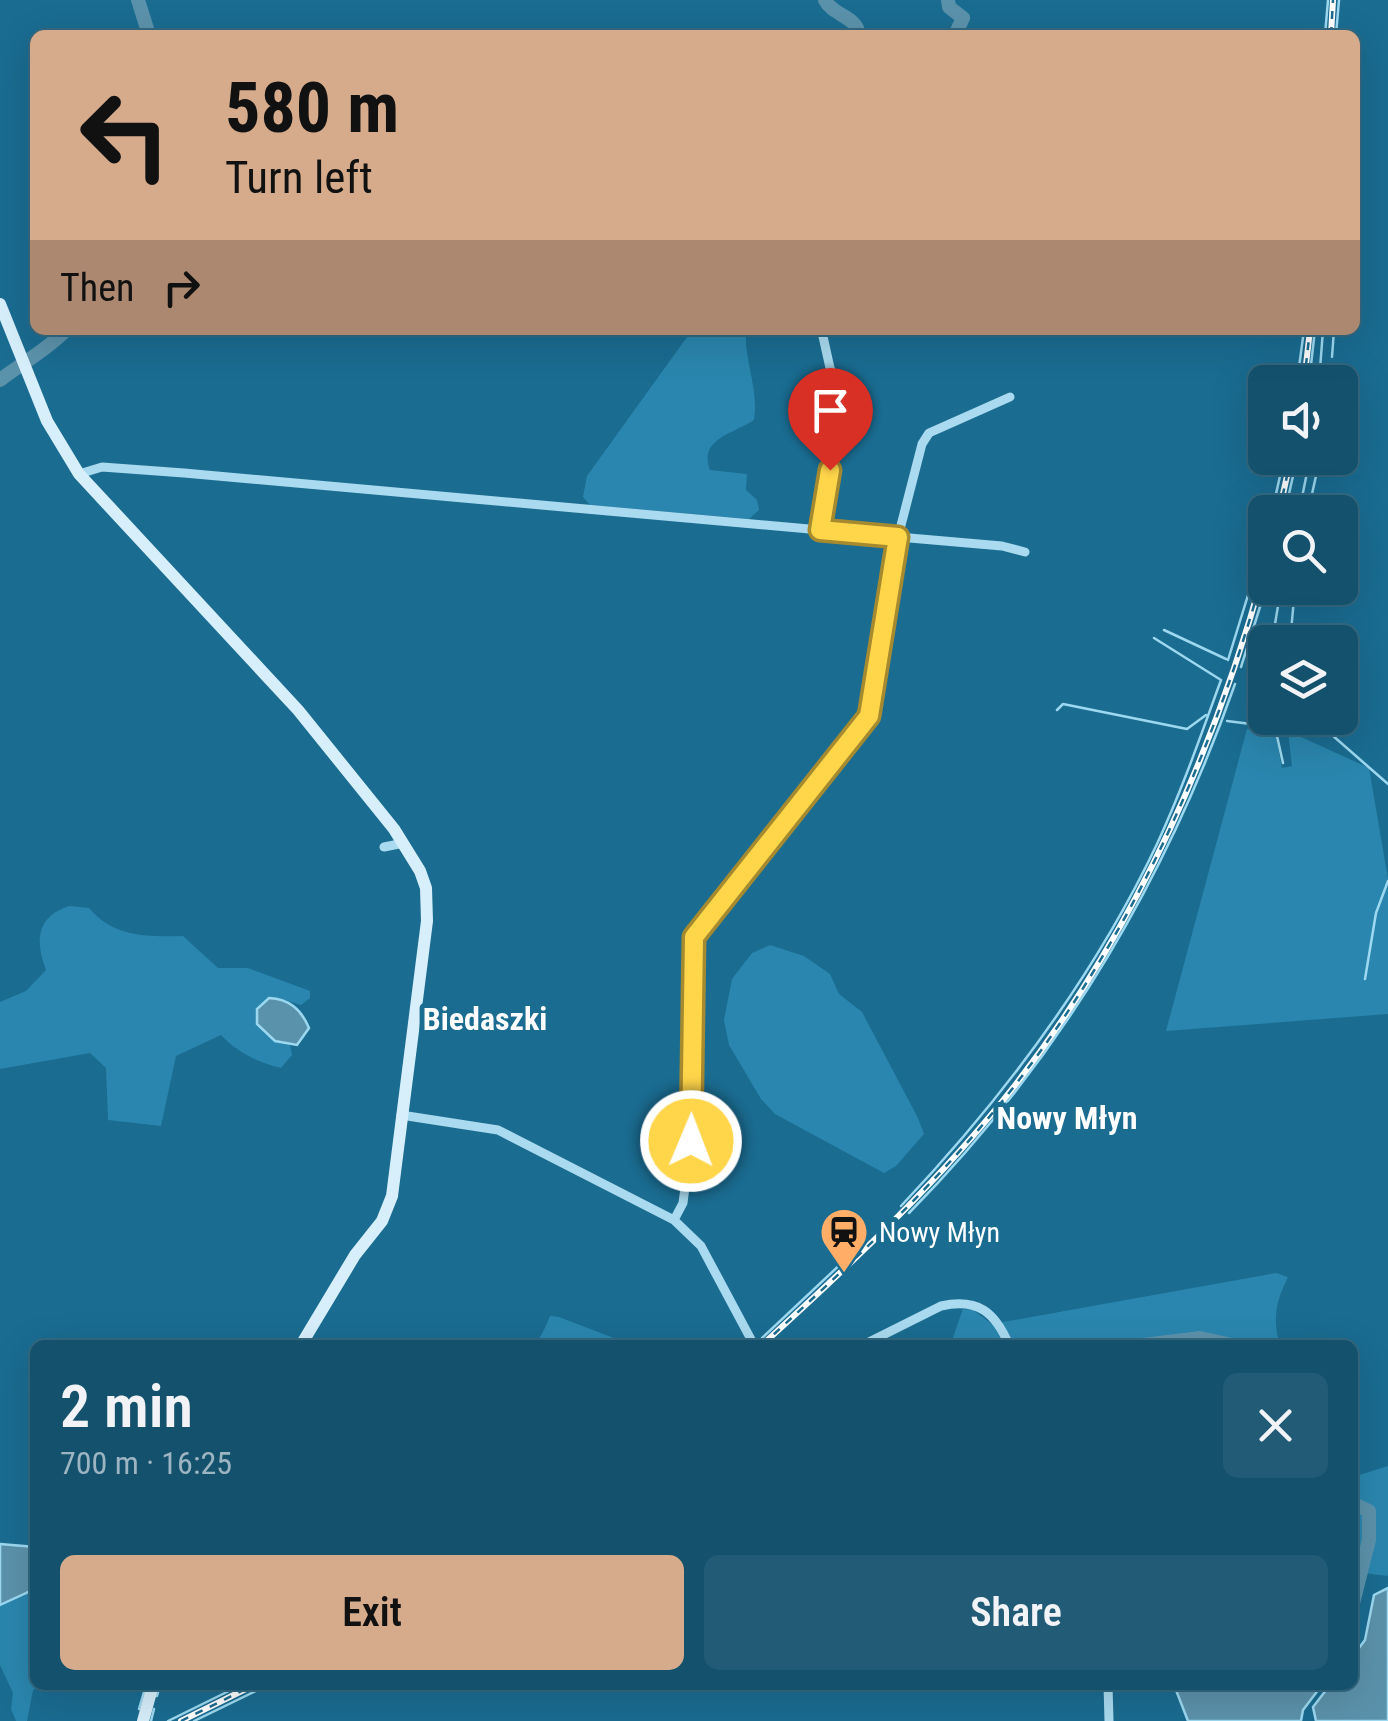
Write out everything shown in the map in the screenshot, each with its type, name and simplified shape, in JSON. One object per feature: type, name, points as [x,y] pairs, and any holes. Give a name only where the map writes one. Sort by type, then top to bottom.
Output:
[{"type":"main road","points":[[0,304],[47,421],[80,474],[298,710],[404,844],[423,879],[428,911],[389,1206],[304,1340]]},
{"type":"main road","points":[[143,1721],[152,1690]]},
{"type":"street","points":[[820,530],[830,470],[848,414],[830,368],[823,335]]},
{"type":"street","points":[[674,1220],[683,1203],[691,1141],[694,937],[869,716],[898,537],[922,444],[929,433],[1010,397]]},
{"type":"street","points":[[80,474],[102,468],[184,473],[1002,546],[1025,552]]},
{"type":"street","points":[[384,847],[404,844]]},
{"type":"street","points":[[401,1115],[498,1130],[674,1220],[701,1246],[751,1340]]},
{"type":"street","points":[[873,1340],[941,1306],[955,1303],[978,1305],[990,1312],[1006,1340]]},
{"type":"street","points":[[1108,1690],[1109,1721]]},
{"type":"shaded area","points":[[688,335],[746,335],[755,397],[754,420],[713,444],[708,460],[710,470],[747,474],[746,490],[757,500],[759,510],[749,519],[590,505],[583,497],[587,476]]},
{"type":"shaded area","points":[[1247,729],[1248,735],[1276,735],[1282,768],[1292,766],[1288,735],[1297,735],[1369,768],[1388,879],[1388,1014],[1166,1031]]},
{"type":"shaded area","points":[[69,906],[89,908],[120,930],[183,936],[218,968],[248,968],[310,991],[310,998],[301,1005],[281,999],[275,1041],[290,1045],[292,1055],[281,1068],[272,1066],[241,1051],[221,1035],[176,1056],[161,1126],[108,1120],[106,1068],[90,1053],[0,1069],[0,1002],[26,991],[46,970],[40,949],[41,931],[50,917]]},
{"type":"shaded area","points":[[770,945],[804,956],[830,974],[839,994],[862,1012],[918,1118],[924,1134],[896,1166],[884,1173],[775,1114],[761,1099],[729,1045],[724,1020],[732,979],[752,953]]},
{"type":"shaded area","points":[[269,998],[288,1003],[306,1021],[309,1028],[297,1045],[275,1041],[257,1024],[257,1009]]},
{"type":"shaded area","points":[[1276,1273],[1288,1277],[1276,1311],[1279,1340],[953,1337],[963,1309],[973,1310],[992,1324]]},
{"type":"shaded area","points":[[550,1316],[619,1340],[537,1340]]},
{"type":"shaded area","points":[[1388,1466],[1388,1576],[1358,1573],[1358,1475]]},
{"type":"shaded area","points":[[0,1544],[30,1547],[30,1591],[0,1605]]},
{"type":"shaded area","points":[[1388,1588],[1388,1721],[1316,1721],[1313,1707],[1326,1690],[1358,1690],[1358,1649],[1365,1640],[1374,1595]]},
{"type":"shaded area","points":[[30,1591],[33,1690],[27,1721],[16,1721],[11,1709],[13,1693],[0,1665],[0,1605]]},
{"type":"shaded area","points":[[1176,1690],[1318,1690],[1303,1710],[1301,1721],[1188,1721]]},
{"type":"waterway","points":[[138,0],[147,30]]},
{"type":"waterway","points":[[825,0],[857,30]]},
{"type":"waterway","points":[[948,0],[949,7],[963,18],[957,30]]},
{"type":"waterway","points":[[1325,30],[1328,0]]},
{"type":"waterway","points":[[1336,30],[1339,0]]},
{"type":"waterway","points":[[0,380],[60,335]]},
{"type":"waterway","points":[[1299,365],[1303,335]]},
{"type":"waterway","points":[[1311,365],[1314,335]]},
{"type":"waterway","points":[[1320,365],[1323,335]]},
{"type":"waterway","points":[[1332,357],[1334,335]]},
{"type":"waterway","points":[[1276,495],[1280,475]]},
{"type":"waterway","points":[[1289,495],[1293,475]]},
{"type":"waterway","points":[[1302,495],[1307,475]]},
{"type":"waterway","points":[[1312,495],[1316,475]]},
{"type":"waterway","points":[[1228,660],[1248,595]]},
{"type":"waterway","points":[[1241,667],[1261,605]]},
{"type":"waterway","points":[[1275,625],[1278,605]]},
{"type":"waterway","points":[[1292,625],[1293,605]]},
{"type":"waterway","points":[[1164,630],[1226,659]]},
{"type":"waterway","points":[[1154,638],[1221,680]]},
{"type":"waterway","points":[[901,1206],[1044,1035],[1104,942],[1166,824],[1221,680]]},
{"type":"waterway","points":[[909,1213],[1013,1095],[1102,966],[1175,829],[1235,684]]},
{"type":"waterway","points":[[1057,710],[1063,704],[1187,729],[1206,715]]},
{"type":"waterway","points":[[1227,721],[1248,724]]},
{"type":"waterway","points":[[1277,735],[1283,763]]},
{"type":"waterway","points":[[1332,735],[1388,784]]},
{"type":"waterway","points":[[1365,979],[1376,913],[1388,881]]},
{"type":"waterway","points":[[762,1338],[846,1259]]},
{"type":"waterway","points":[[1184,1340],[1209,1340]]},
{"type":"waterway","points":[[1358,1506],[1369,1511],[1369,1540],[1358,1583]]},
{"type":"waterway","points":[[139,1709],[145,1690]]},
{"type":"waterway","points":[[157,1696],[159,1690]]},
{"type":"waterway","points":[[168,1721],[231,1690]]},
{"type":"waterway","points":[[194,1721],[258,1690]]},
{"type":"waterway","points":[[151,1721],[154,1709]]},
{"type":"railway","points":[[1331,30],[1333,0]]},
{"type":"railway","points":[[1306,365],[1309,335]]},
{"type":"railway","points":[[1283,495],[1287,475]]},
{"type":"railway","points":[[767,1340],[862,1252],[987,1119],[1016,1084],[1098,965],[1166,838],[1195,772],[1253,605]]},
{"type":"railway","points":[[181,1721],[244,1690]]},
{"type":"place","name":"Nowy Młyn","points":[[844,1274]]},
{"type":"district","name":"Biedaszki","points":[[485,1019]]},
{"type":"district","name":"Nowy Młyn","points":[[1067,1118]]},
{"type":"route","points":[[691,1141],[694,937],[869,716],[898,537],[820,530],[828,501],[830,470]]}]
